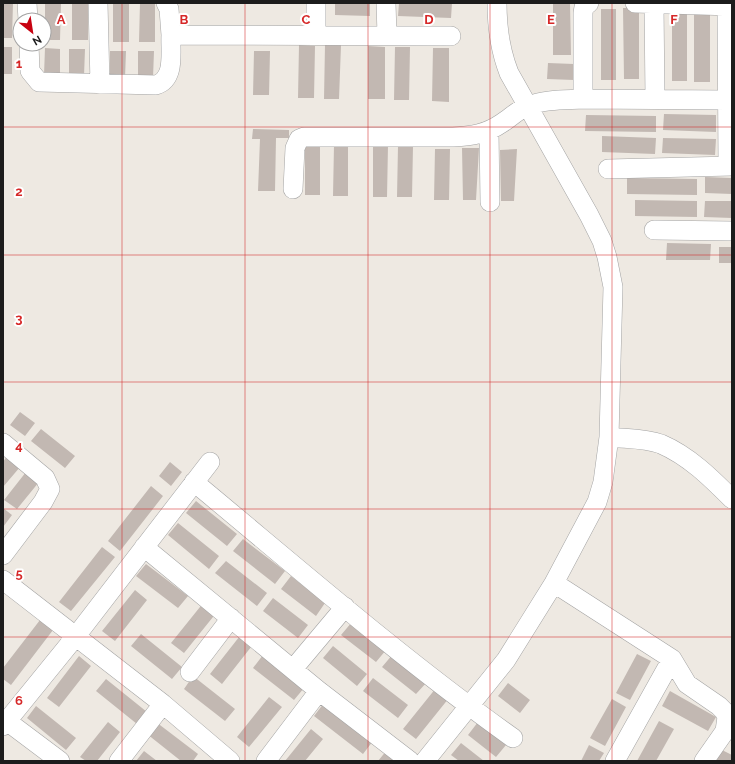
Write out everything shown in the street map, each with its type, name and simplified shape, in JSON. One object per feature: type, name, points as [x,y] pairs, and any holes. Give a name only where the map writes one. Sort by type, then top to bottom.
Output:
[{"type":"street","points":[[98,3],[100,84]]},
{"type":"street","points":[[29,52],[30,71],[39,82],[156,85],[163,83],[169,72],[171,35],[169,10],[166,3]]},
{"type":"street","points":[[316,3],[316,35]]},
{"type":"street","points":[[386,3],[387,35]]},
{"type":"street","points":[[424,761],[470,707],[506,660],[554,583],[597,502],[603,482],[609,437],[613,287],[607,257],[602,241],[589,216],[509,74],[501,50],[497,24],[497,3]]},
{"type":"street","points":[[583,99],[583,13],[584,7],[589,3]]},
{"type":"street","points":[[608,169],[730,166],[727,100],[729,6],[645,4],[655,99]]},
{"type":"street","points":[[171,35],[451,36]]},
{"type":"street","points":[[293,189],[294,148],[299,139],[304,137],[453,137],[477,135],[489,131],[527,106],[541,102],[583,99],[727,100]]},
{"type":"street","points":[[489,131],[490,202]]},
{"type":"street","points":[[654,230],[732,231]]},
{"type":"street","points":[[609,437],[660,444],[681,455],[700,469],[732,499]]},
{"type":"street","points":[[3,443],[45,478],[50,489],[43,502],[3,555]]},
{"type":"street","points":[[60,761],[5,724],[76,636],[210,462]]},
{"type":"street","points":[[194,482],[345,607],[470,707],[513,738]]},
{"type":"street","points":[[144,547],[319,691],[410,761]]},
{"type":"street","points":[[3,580],[163,704],[230,761]]},
{"type":"street","points":[[554,583],[672,659],[687,684],[719,706],[727,717],[725,731],[704,761]]},
{"type":"street","points":[[293,669],[345,607]]},
{"type":"street","points":[[190,672],[231,618]]},
{"type":"street","points":[[615,761],[672,659]]},
{"type":"street","points":[[266,761],[319,691]]},
{"type":"street","points":[[119,761],[163,704]]},
{"type":"building","points":[[3,3],[13,3],[12,38],[3,38]]},
{"type":"building","points":[[45,3],[61,3],[60,40],[52,40],[52,12],[45,12]]},
{"type":"building","points":[[72,3],[88,3],[88,40],[72,40]]},
{"type":"building","points":[[113,3],[129,3],[129,42],[113,42]]},
{"type":"building","points":[[140,3],[155,3],[155,42],[139,42]]},
{"type":"building","points":[[335,3],[370,3],[370,16],[335,15]]},
{"type":"building","points":[[399,3],[452,3],[451,18],[398,16]]},
{"type":"building","points":[[553,3],[570,3],[571,55],[553,55]]},
{"type":"building","points":[[623,8],[639,8],[639,79],[624,79]]},
{"type":"building","points":[[601,9],[616,9],[616,80],[601,80]]},
{"type":"building","points":[[672,11],[687,11],[687,81],[672,81]]},
{"type":"building","points":[[694,12],[710,12],[710,82],[694,82]]},
{"type":"building","points":[[299,45],[315,46],[314,98],[298,98]]},
{"type":"building","points":[[325,45],[341,45],[339,99],[324,99]]},
{"type":"building","points":[[368,46],[385,47],[385,99],[368,99]]},
{"type":"building","points":[[3,47],[12,47],[12,74],[3,74]]},
{"type":"building","points":[[395,47],[410,47],[409,100],[394,100]]},
{"type":"building","points":[[52,48],[60,49],[60,75],[44,75],[45,52],[52,52]]},
{"type":"building","points":[[433,48],[449,48],[449,102],[432,101]]},
{"type":"building","points":[[69,49],[85,49],[84,76],[69,76]]},
{"type":"building","points":[[110,51],[126,51],[125,78],[110,78]]},
{"type":"building","points":[[138,51],[154,51],[153,78],[138,78]]},
{"type":"building","points":[[254,51],[270,51],[269,95],[253,95]]},
{"type":"building","points":[[548,63],[574,64],[574,80],[547,79]]},
{"type":"building","points":[[664,114],[716,115],[716,132],[663,130]]},
{"type":"building","points":[[586,115],[656,116],[656,132],[585,131]]},
{"type":"building","points":[[253,129],[289,130],[289,138],[276,138],[275,191],[258,191],[260,139],[252,139]]},
{"type":"building","points":[[602,136],[656,138],[655,154],[602,152]]},
{"type":"building","points":[[663,138],[716,139],[715,155],[662,153]]},
{"type":"building","points":[[305,144],[320,144],[320,195],[305,195]]},
{"type":"building","points":[[334,145],[348,145],[348,196],[333,196]]},
{"type":"building","points":[[373,145],[388,145],[387,197],[373,197]]},
{"type":"building","points":[[398,146],[413,146],[412,197],[397,197]]},
{"type":"building","points":[[462,148],[479,148],[476,200],[463,200]]},
{"type":"building","points":[[435,149],[450,149],[449,200],[434,200]]},
{"type":"building","points":[[517,149],[514,201],[501,201],[500,150]]},
{"type":"building","points":[[705,177],[732,178],[732,194],[705,193]]},
{"type":"building","points":[[627,178],[697,179],[697,195],[627,194]]},
{"type":"building","points":[[635,200],[697,201],[697,217],[635,216]]},
{"type":"building","points":[[705,201],[732,201],[732,218],[704,217]]},
{"type":"building","points":[[667,243],[711,244],[710,260],[666,260]]},
{"type":"building","points":[[719,247],[732,247],[732,263],[719,263]]},
{"type":"building","points":[[20,412],[35,423],[25,436],[10,425]]},
{"type":"building","points":[[41,429],[75,456],[65,468],[31,441]]},
{"type":"building","points":[[7,456],[20,467],[3,487],[3,462]]},
{"type":"building","points":[[170,462],[182,472],[171,486],[159,476]]},
{"type":"building","points":[[26,472],[39,482],[17,509],[4,500]]},
{"type":"building","points":[[151,486],[163,496],[120,551],[108,541]]},
{"type":"building","points":[[196,501],[237,534],[227,546],[186,513]]},
{"type":"building","points":[[3,508],[12,515],[3,527]]},
{"type":"building","points":[[178,523],[219,556],[209,569],[168,535]]},
{"type":"building","points":[[243,539],[285,571],[275,584],[233,551]]},
{"type":"building","points":[[102,547],[115,557],[71,611],[59,602]]},
{"type":"building","points":[[226,561],[267,593],[257,606],[215,573]]},
{"type":"building","points":[[146,564],[188,596],[178,608],[136,576]]},
{"type":"building","points":[[291,576],[325,603],[316,616],[281,589]]},
{"type":"building","points":[[135,590],[147,600],[115,641],[102,631]]},
{"type":"building","points":[[273,598],[308,625],[298,638],[263,611]]},
{"type":"building","points":[[204,602],[217,612],[184,653],[171,643]]},
{"type":"building","points":[[40,620],[53,630],[11,685],[3,679],[3,668]]},
{"type":"building","points":[[352,622],[386,650],[376,662],[341,635]]},
{"type":"building","points":[[243,632],[255,642],[222,684],[210,674]]},
{"type":"building","points":[[141,634],[182,667],[172,679],[131,646]]},
{"type":"building","points":[[333,646],[367,674],[357,686],[323,658]]},
{"type":"building","points":[[393,654],[427,682],[416,694],[382,667]]},
{"type":"building","points":[[637,654],[651,661],[630,700],[616,693]]},
{"type":"building","points":[[263,655],[304,688],[294,700],[253,668]]},
{"type":"building","points":[[79,656],[91,666],[59,707],[47,698]]},
{"type":"building","points":[[193,676],[235,709],[225,721],[184,689]]},
{"type":"building","points":[[373,678],[408,705],[398,718],[363,691]]},
{"type":"building","points":[[106,679],[147,712],[137,724],[96,691]]},
{"type":"building","points":[[508,683],[530,700],[520,713],[498,696]]},
{"type":"building","points":[[436,688],[449,698],[416,739],[403,729]]},
{"type":"building","points":[[670,691],[716,717],[708,731],[662,706]]},
{"type":"building","points":[[269,697],[282,707],[249,747],[237,737]]},
{"type":"building","points":[[612,699],[626,707],[605,746],[590,738]]},
{"type":"building","points":[[324,703],[373,741],[363,754],[314,716]]},
{"type":"building","points":[[36,706],[76,738],[66,750],[27,718]]},
{"type":"building","points":[[659,721],[674,729],[656,761],[637,761]]},
{"type":"building","points":[[108,722],[120,732],[97,761],[86,761],[80,757]]},
{"type":"building","points":[[156,722],[198,754],[193,761],[181,761],[147,734]]},
{"type":"building","points":[[478,722],[506,745],[496,757],[468,735]]},
{"type":"building","points":[[311,729],[323,739],[305,761],[285,761]]},
{"type":"building","points":[[461,743],[484,761],[459,761],[451,755]]},
{"type":"building","points":[[589,745],[604,753],[599,761],[581,761]]},
{"type":"building","points":[[387,750],[399,761],[378,761]]},
{"type":"building","points":[[722,750],[732,755],[732,761],[716,761]]},
{"type":"building","points":[[144,751],[157,761],[136,761]]}]
